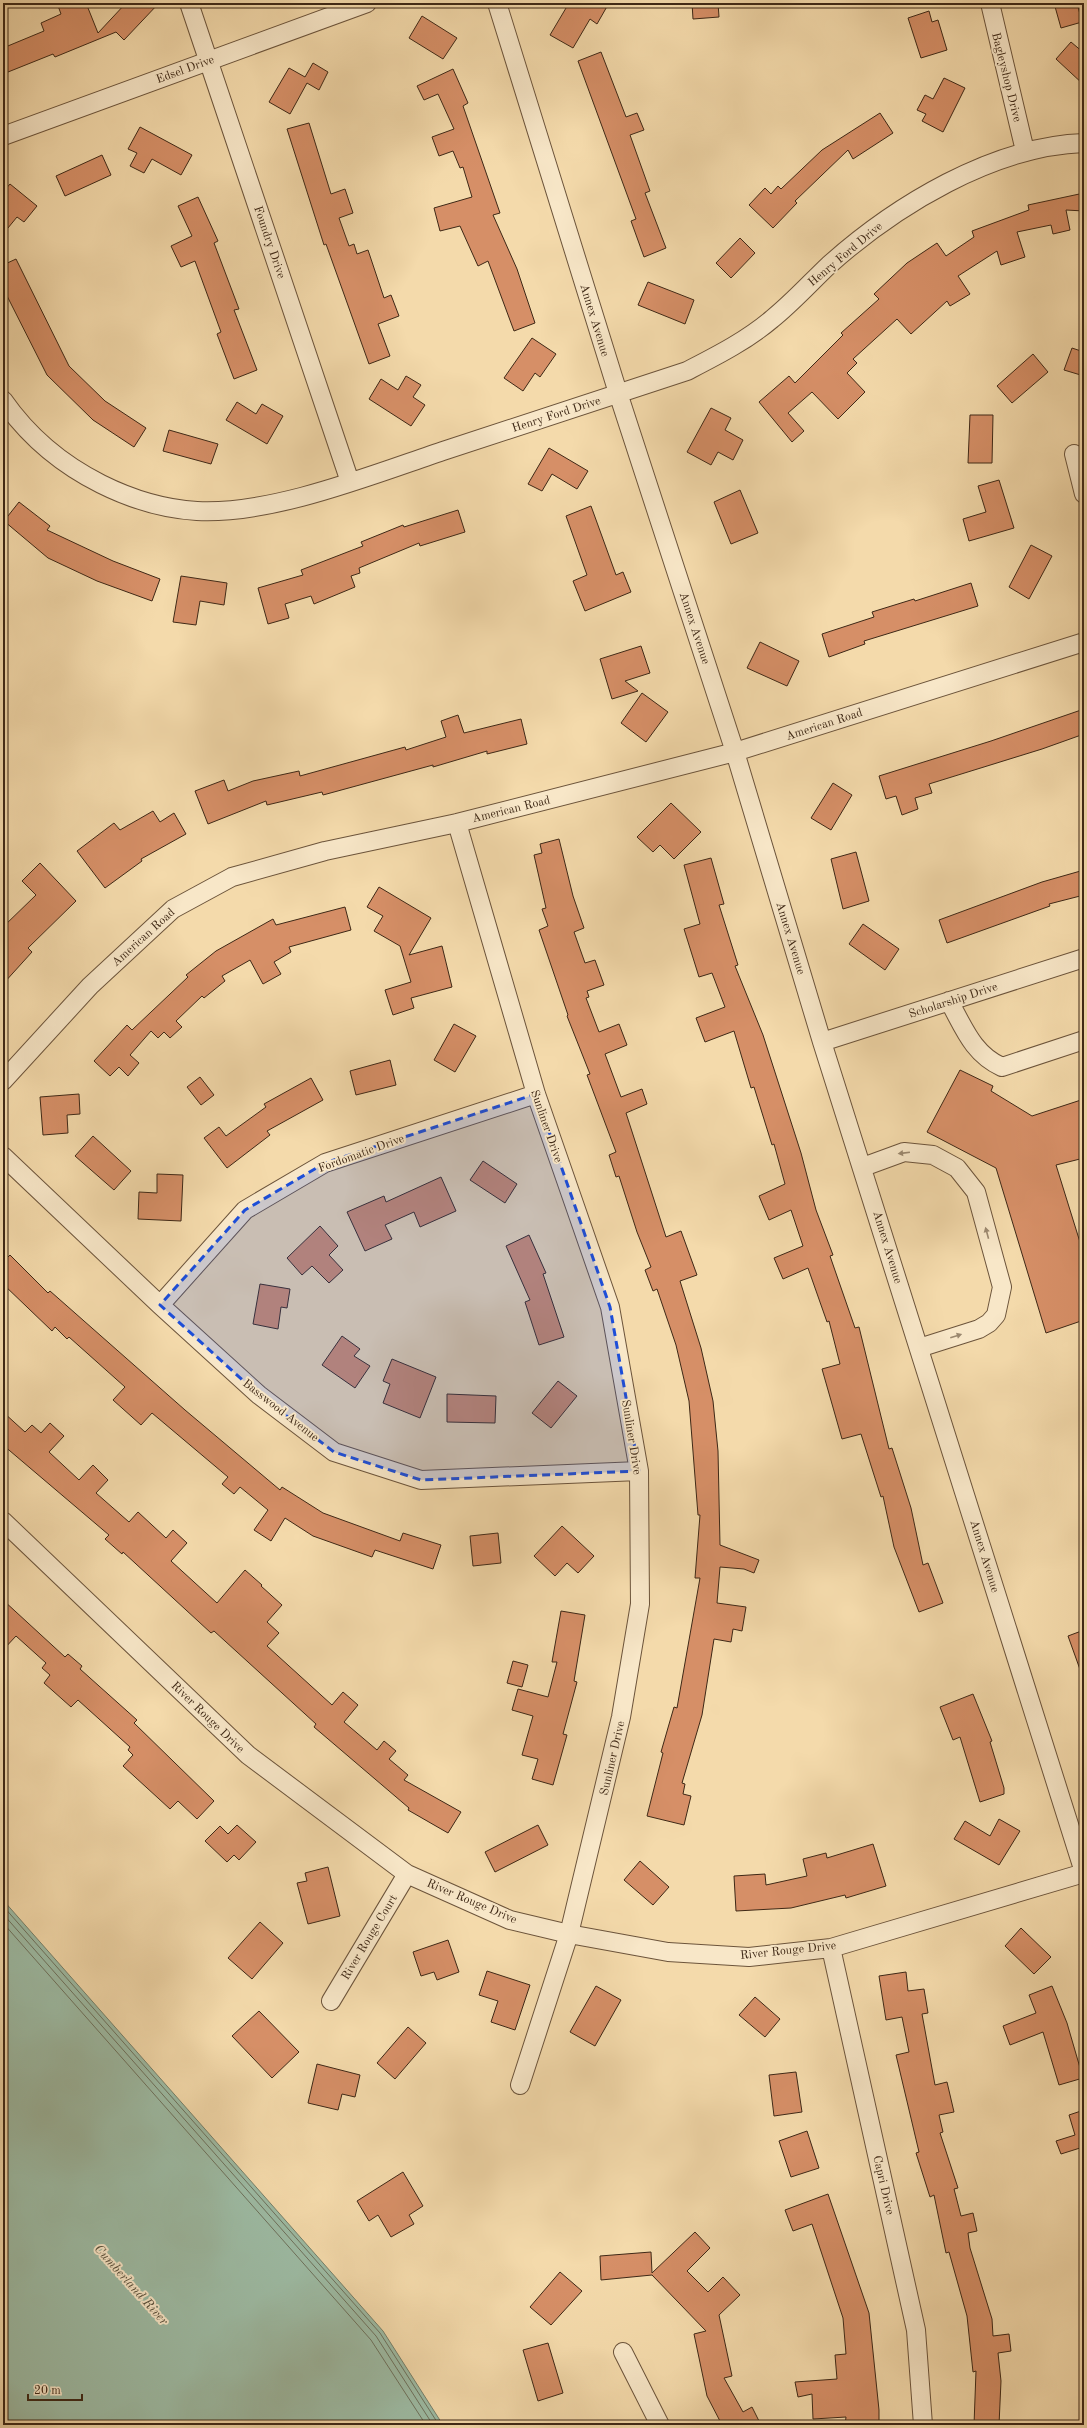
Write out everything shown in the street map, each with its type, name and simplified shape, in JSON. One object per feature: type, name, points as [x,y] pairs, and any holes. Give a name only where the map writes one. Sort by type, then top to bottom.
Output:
[{"type":"street","name":"Foundry Drive","points":[[189,3],[350,482]]},
{"type":"street","name":"Edsel Drive","points":[[3,136],[367,3]]},
{"type":"street","name":"Annex Avenue","points":[[497,3],[618,394],[735,752],[822,1042],[863,1167],[1084,1872]]},
{"type":"street","name":"Bagleyshop Drive","points":[[990,3],[1025,152]]},
{"type":"street","name":"Henry Ford Drive","points":[[3,400],[18,421],[53,455],[84,475],[122,494],[158,506],[197,511],[241,508],[281,501],[350,482],[687,371],[739,344],[772,319],[829,265],[864,236],[906,205],[955,179],[1025,152],[1068,143],[1084,143]]},
{"type":"street","points":[[1074,454],[1084,494]]},
{"type":"street","name":"American Road","points":[[3,1081],[90,986],[173,909],[232,878],[325,851],[457,823],[735,752],[1084,642]]},
{"type":"street","name":"Sunliner Drive","points":[[457,823],[536,1094],[610,1307],[639,1471],[640,1604],[622,1717],[569,1934],[520,2085]]},
{"type":"street","name":"Scholarship Drive","points":[[822,1042],[1084,958]]},
{"type":"street","points":[[949,1001],[977,1049],[988,1061],[1002,1067],[1084,1040]]},
{"type":"street","name":"Fordomatic Drive","points":[[160,1305],[245,1210],[325,1163],[536,1094]]},
{"type":"street","points":[[863,1167],[904,1152],[933,1155],[957,1168],[976,1192],[1002,1287],[996,1315],[989,1323],[979,1329],[919,1348]]},
{"type":"street","name":"Basswood Avenue","points":[[3,1156],[160,1305],[259,1395],[334,1452],[421,1480],[639,1471]]},
{"type":"street","name":"River Rouge Drive","points":[[3,1521],[248,1755],[407,1874],[510,1920],[569,1934],[683,1953],[749,1956],[831,1948],[1084,1872]]},
{"type":"street","name":"River Rouge Court","points":[[331,2001],[407,1874]]},
{"type":"street","name":"Capri Drive","points":[[831,1948],[916,2330],[923,2425]]},
{"type":"street","points":[[623,2352],[660,2425]]},
{"type":"highlighted area","points":[[536,1094],[610,1307],[639,1471],[421,1480],[334,1452],[259,1395],[160,1305],[245,1210],[325,1163]]},
{"type":"water","name":"Cumberland River","points":[[3,1900],[383,2331],[443,2425],[3,2425]]},
{"type":"building","points":[[57,3],[86,3],[98,33],[126,3],[159,3],[124,40],[116,32],[55,57],[53,54],[3,74],[3,48],[44,31],[41,23],[61,14]]},
{"type":"building","points":[[569,3],[609,3],[597,24],[590,19],[573,48],[550,35]]},
{"type":"building","points":[[692,3],[718,3],[719,17],[693,19]]},
{"type":"building","points":[[1054,3],[1077,3],[1082,22],[1061,28]]},
{"type":"building","points":[[929,11],[932,22],[938,20],[947,50],[921,58],[908,18]]},
{"type":"building","points":[[422,16],[457,38],[443,59],[409,38]]},
{"type":"building","points":[[1071,42],[1084,53],[1084,85],[1056,59]]},
{"type":"building","points":[[601,52],[626,117],[637,113],[644,130],[630,135],[650,191],[645,193],[666,248],[644,257],[631,221],[636,219],[578,61]]},
{"type":"building","points":[[313,63],[328,72],[319,90],[307,83],[290,114],[269,102],[289,68],[305,77]]},
{"type":"building","points":[[453,69],[468,103],[463,106],[500,213],[493,215],[517,269],[535,323],[514,331],[488,261],[478,266],[460,226],[440,231],[434,208],[472,197],[463,167],[460,168],[453,151],[439,156],[432,137],[454,129],[438,94],[424,100],[417,86]]},
{"type":"building","points":[[944,78],[965,88],[943,132],[922,121],[926,114],[917,110],[925,95],[933,99]]},
{"type":"building","points":[[880,113],[893,133],[853,159],[848,150],[795,201],[797,203],[773,228],[749,205],[765,188],[771,194],[778,186],[781,189],[822,150]]},
{"type":"building","points":[[309,123],[331,194],[345,189],[353,213],[339,218],[349,246],[354,244],[357,254],[368,250],[384,298],[391,295],[399,316],[378,324],[390,356],[369,364],[326,244],[324,245],[287,129]]},
{"type":"building","points":[[140,127],[192,155],[181,175],[152,159],[144,173],[130,166],[137,153],[128,149]]},
{"type":"building","points":[[102,155],[111,175],[65,196],[56,176]]},
{"type":"building","points":[[10,184],[37,206],[24,222],[17,217],[3,234],[3,192]]},
{"type":"building","points":[[1084,193],[1084,211],[1066,210],[1070,230],[1053,234],[1051,225],[1017,232],[1025,257],[1001,265],[997,251],[958,276],[970,294],[950,306],[947,301],[911,334],[897,319],[853,359],[857,363],[847,373],[865,392],[838,419],[812,392],[788,413],[804,431],[792,442],[759,402],[789,376],[795,383],[843,335],[841,333],[879,299],[874,294],[907,263],[937,243],[946,256],[974,237],[972,231],[1029,210],[1028,205]]},
{"type":"building","points":[[198,197],[218,241],[214,243],[239,309],[234,310],[257,370],[234,379],[217,334],[221,332],[195,261],[181,267],[171,246],[192,236],[178,206]]},
{"type":"building","points":[[740,238],[755,253],[731,278],[716,263]]},
{"type":"building","points":[[16,259],[69,366],[105,401],[146,428],[134,447],[93,420],[47,375],[3,288],[3,265]]},
{"type":"building","points":[[648,282],[694,300],[685,324],[638,305]]},
{"type":"building","points":[[532,338],[556,354],[540,377],[535,373],[523,391],[504,378]]},
{"type":"building","points":[[1072,348],[1084,352],[1084,376],[1064,370]]},
{"type":"building","points":[[1033,354],[1048,372],[1012,403],[997,386]]},
{"type":"building","points":[[406,376],[421,385],[413,397],[425,405],[411,426],[369,399],[381,379],[398,390]]},
{"type":"building","points":[[237,402],[256,414],[262,404],[283,416],[267,444],[226,420]]},
{"type":"building","points":[[711,408],[731,418],[725,430],[743,440],[733,460],[718,452],[711,465],[687,452]]},
{"type":"building","points":[[970,415],[993,415],[992,463],[968,463]]},
{"type":"building","points":[[169,430],[218,444],[211,464],[163,451]]},
{"type":"building","points":[[549,448],[588,471],[577,489],[552,474],[542,491],[528,484]]},
{"type":"building","points":[[999,480],[1014,528],[969,541],[963,519],[986,512],[978,486]]},
{"type":"building","points":[[740,490],[758,533],[731,544],[714,502]]},
{"type":"building","points":[[19,502],[50,526],[47,530],[113,561],[160,579],[152,601],[97,581],[48,558],[4,521]]},
{"type":"building","points":[[591,506],[616,575],[623,572],[631,592],[585,611],[573,581],[587,575],[566,516]]},
{"type":"building","points":[[458,510],[465,532],[420,546],[419,543],[359,568],[360,573],[351,576],[355,587],[314,604],[311,596],[285,604],[289,618],[268,624],[258,588],[303,575],[301,570],[363,546],[361,542],[403,525],[404,527]]},
{"type":"building","points":[[1031,545],[1052,556],[1029,599],[1009,587]]},
{"type":"building","points":[[181,576],[227,583],[224,605],[200,601],[196,625],[173,622]]},
{"type":"building","points":[[971,583],[978,606],[864,641],[865,644],[829,657],[822,634],[874,617],[872,612],[914,599],[915,601]]},
{"type":"building","points":[[760,642],[799,661],[787,686],[747,668]]},
{"type":"building","points":[[641,646],[650,673],[625,681],[638,691],[612,699],[600,659]]},
{"type":"building","points":[[642,693],[668,712],[646,742],[621,723]]},
{"type":"building","points":[[1084,709],[1084,734],[1042,749],[929,784],[932,793],[915,798],[918,809],[902,815],[896,796],[886,799],[879,776],[991,741]]},
{"type":"building","points":[[458,715],[464,733],[521,719],[527,744],[487,754],[487,751],[433,767],[433,765],[323,795],[322,792],[267,805],[266,801],[208,824],[195,791],[224,780],[228,791],[253,781],[299,771],[300,776],[405,747],[406,750],[446,737],[441,721]]},
{"type":"building","points":[[833,783],[852,795],[831,830],[811,818]]},
{"type":"building","points":[[671,803],[701,832],[674,859],[660,845],[653,852],[637,837]]},
{"type":"building","points":[[153,811],[160,822],[174,813],[186,834],[141,859],[142,861],[105,888],[77,851],[114,823],[120,830]]},
{"type":"building","points":[[559,839],[573,896],[584,928],[574,932],[585,963],[595,960],[604,985],[587,991],[589,997],[586,998],[599,1032],[619,1024],[627,1045],[605,1054],[621,1097],[642,1089],[647,1104],[626,1113],[666,1237],[681,1231],[697,1275],[680,1281],[701,1348],[713,1401],[718,1451],[720,1545],[759,1560],[754,1573],[744,1569],[720,1567],[717,1603],[746,1607],[742,1631],[733,1629],[731,1642],[714,1639],[702,1715],[682,1783],[685,1784],[683,1794],[691,1796],[684,1825],[647,1816],[663,1753],[661,1752],[674,1707],[677,1708],[700,1578],[695,1578],[700,1515],[698,1515],[689,1401],[676,1345],[657,1289],[653,1291],[645,1270],[651,1267],[637,1232],[619,1176],[616,1177],[609,1155],[616,1152],[587,1075],[590,1074],[567,1016],[568,1015],[539,930],[548,926],[542,909],[546,908],[534,855],[542,853],[540,844]]},
{"type":"building","points":[[856,852],[869,901],[843,909],[831,859]]},
{"type":"building","points":[[711,858],[724,904],[719,905],[738,965],[735,966],[763,1035],[801,1153],[816,1210],[833,1255],[830,1256],[855,1328],[859,1327],[889,1449],[892,1448],[911,1508],[923,1565],[928,1563],[943,1603],[919,1612],[894,1547],[883,1496],[881,1497],[861,1434],[842,1439],[822,1369],[840,1364],[829,1321],[827,1322],[808,1268],[783,1279],[774,1258],[803,1246],[791,1210],[769,1220],[759,1196],[785,1184],[774,1144],[772,1145],[754,1087],[751,1088],[734,1031],[705,1042],[696,1018],[725,1007],[712,973],[699,977],[684,929],[700,924],[684,865]]},
{"type":"building","points":[[40,863],[76,901],[28,948],[32,952],[3,984],[3,927],[36,895],[22,881]]},
{"type":"building","points":[[1084,870],[1084,895],[1049,904],[1050,906],[947,943],[939,920],[1042,882]]},
{"type":"building","points":[[379,887],[431,918],[409,955],[442,946],[452,987],[411,998],[414,1008],[393,1015],[385,990],[411,982],[400,946],[374,931],[383,916],[367,907]]},
{"type":"building","points":[[345,907],[351,930],[289,947],[291,952],[274,962],[281,974],[263,984],[250,960],[222,976],[225,981],[204,998],[202,996],[176,1021],[182,1027],[170,1038],[164,1032],[158,1038],[151,1031],[130,1055],[139,1063],[128,1076],[119,1067],[110,1076],[94,1061],[127,1025],[132,1030],[188,977],[186,975],[216,951],[273,919],[276,925]]},
{"type":"building","points":[[863,924],[899,949],[885,970],[849,944]]},
{"type":"building","points":[[454,1024],[476,1036],[455,1072],[434,1060]]},
{"type":"building","points":[[390,1060],[396,1085],[356,1095],[350,1071]]},
{"type":"building","points":[[960,1070],[993,1086],[991,1091],[1032,1116],[1084,1099],[1084,1158],[1056,1165],[1084,1255],[1084,1320],[1046,1333],[996,1168],[927,1132]]},
{"type":"building","points":[[200,1077],[214,1095],[201,1105],[187,1087]]},
{"type":"building","points":[[311,1078],[323,1100],[267,1131],[270,1135],[227,1168],[204,1138],[219,1127],[226,1136],[266,1107],[264,1104]]},
{"type":"building","points":[[79,1094],[80,1114],[67,1115],[68,1133],[43,1135],[40,1097]]},
{"type":"building","points":[[93,1136],[131,1171],[114,1190],[75,1156]]},
{"type":"building","points":[[483,1161],[517,1184],[505,1203],[470,1180]]},
{"type":"building","points":[[157,1174],[183,1175],[181,1221],[138,1219],[139,1192],[157,1193]]},
{"type":"building","points":[[441,1177],[456,1211],[420,1227],[414,1212],[385,1225],[392,1239],[365,1251],[347,1212],[384,1196],[386,1202]]},
{"type":"building","points":[[320,1226],[338,1246],[329,1255],[343,1270],[329,1283],[312,1266],[302,1275],[287,1258]]},
{"type":"building","points":[[529,1235],[546,1273],[543,1274],[564,1337],[539,1345],[525,1302],[530,1300],[506,1246]]},
{"type":"building","points":[[10,1255],[48,1293],[50,1291],[185,1410],[280,1490],[282,1487],[323,1513],[400,1541],[403,1533],[441,1545],[433,1569],[375,1550],[372,1557],[313,1536],[285,1518],[271,1541],[254,1530],[268,1510],[240,1487],[234,1494],[222,1484],[228,1477],[152,1413],[141,1425],[113,1400],[125,1387],[69,1337],[67,1339],[55,1327],[52,1331],[3,1284],[3,1262]]},
{"type":"building","points":[[260,1284],[290,1289],[287,1308],[281,1307],[278,1329],[253,1324]]},
{"type":"building","points":[[342,1336],[360,1349],[354,1356],[370,1366],[355,1388],[322,1365]]},
{"type":"building","points":[[392,1359],[436,1377],[420,1418],[383,1403],[390,1384],[383,1381]]},
{"type":"building","points":[[558,1381],[577,1396],[551,1428],[532,1413]]},
{"type":"building","points":[[447,1394],[496,1396],[495,1423],[447,1422]]},
{"type":"building","points":[[3,1412],[25,1432],[32,1425],[41,1433],[50,1423],[64,1436],[49,1452],[79,1480],[93,1465],[108,1480],[96,1493],[129,1522],[138,1512],[166,1538],[173,1530],[187,1543],[171,1561],[217,1603],[245,1570],[262,1585],[261,1586],[282,1605],[267,1622],[279,1633],[267,1646],[332,1705],[343,1692],[358,1705],[344,1722],[377,1750],[384,1741],[396,1751],[389,1759],[408,1775],[404,1780],[461,1812],[448,1833],[408,1810],[409,1808],[314,1727],[316,1724],[214,1631],[211,1633],[123,1552],[122,1554],[105,1539],[109,1535],[3,1445]]},
{"type":"building","points":[[562,1526],[594,1556],[578,1573],[567,1563],[555,1576],[534,1556]]},
{"type":"building","points":[[498,1533],[501,1563],[473,1566],[470,1536]]},
{"type":"building","points":[[3,1600],[65,1657],[68,1654],[82,1666],[80,1669],[137,1720],[134,1723],[214,1801],[197,1819],[178,1801],[170,1809],[123,1766],[133,1755],[128,1750],[130,1747],[78,1700],[71,1707],[44,1683],[50,1675],[42,1668],[46,1663],[16,1636],[3,1650]]},
{"type":"building","points":[[561,1611],[585,1615],[574,1681],[577,1682],[563,1734],[567,1735],[553,1785],[532,1779],[538,1759],[522,1755],[533,1716],[512,1710],[518,1689],[548,1697],[557,1662],[552,1662]]},
{"type":"building","points":[[1084,1630],[1084,1675],[1082,1675],[1068,1636]]},
{"type":"building","points":[[513,1661],[528,1665],[522,1687],[507,1683]]},
{"type":"building","points":[[973,1694],[992,1741],[990,1742],[1004,1788],[1004,1794],[980,1802],[960,1737],[953,1740],[940,1707]]},
{"type":"building","points":[[999,1819],[1020,1831],[999,1865],[954,1839],[965,1821],[990,1836]]},
{"type":"building","points":[[237,1825],[256,1842],[239,1860],[234,1855],[227,1862],[205,1841],[220,1826],[228,1834]]},
{"type":"building","points":[[538,1825],[548,1845],[495,1872],[485,1852]]},
{"type":"building","points":[[873,1844],[886,1886],[846,1898],[845,1895],[791,1908],[736,1911],[734,1876],[765,1874],[766,1885],[807,1876],[803,1859],[826,1853],[827,1858]]},
{"type":"building","points":[[640,1861],[669,1887],[653,1905],[624,1880]]},
{"type":"building","points":[[328,1867],[340,1916],[308,1924],[297,1883],[307,1881],[305,1873]]},
{"type":"building","points":[[260,1922],[283,1943],[252,1979],[228,1958]]},
{"type":"building","points":[[1021,1928],[1051,1957],[1034,1974],[1005,1946]]},
{"type":"building","points":[[448,1940],[459,1972],[437,1980],[434,1972],[421,1976],[413,1952]]},
{"type":"building","points":[[487,1971],[530,1985],[515,2030],[491,2022],[498,2001],[479,1995]]},
{"type":"building","points":[[906,1972],[908,1991],[924,1989],[928,2013],[922,2014],[935,2085],[947,2082],[954,2112],[939,2115],[943,2132],[940,2133],[958,2188],[954,2189],[961,2216],[973,2213],[977,2231],[968,2233],[970,2248],[992,2319],[993,2336],[1009,2334],[1011,2351],[998,2353],[1001,2381],[999,2425],[974,2425],[976,2371],[973,2372],[967,2316],[949,2252],[946,2253],[934,2195],[930,2197],[916,2153],[919,2152],[896,2055],[909,2052],[902,2017],[886,2020],[879,1976]]},
{"type":"building","points":[[596,1986],[621,2000],[595,2046],[570,2032]]},
{"type":"building","points":[[1052,1986],[1067,2023],[1083,2078],[1059,2085],[1043,2032],[1010,2045],[1003,2026],[1036,2013],[1029,1995]]},
{"type":"building","points":[[755,1997],[780,2019],[765,2037],[739,2015]]},
{"type":"building","points":[[259,2011],[299,2052],[272,2078],[232,2036]]},
{"type":"building","points":[[408,2027],[426,2043],[395,2079],[377,2063]]},
{"type":"building","points":[[317,2064],[360,2075],[355,2097],[342,2094],[338,2110],[308,2103]]},
{"type":"building","points":[[796,2072],[802,2112],[774,2116],[769,2075]]},
{"type":"building","points":[[1084,2110],[1084,2152],[1081,2153],[1080,2148],[1061,2154],[1056,2141],[1075,2135],[1069,2115]]},
{"type":"building","points":[[807,2131],[819,2168],[791,2177],[779,2141]]},
{"type":"building","points":[[403,2172],[423,2206],[409,2215],[414,2224],[391,2237],[378,2215],[369,2221],[357,2201]]},
{"type":"building","points":[[828,2194],[869,2313],[879,2410],[879,2425],[845,2425],[846,2417],[813,2419],[812,2394],[798,2397],[795,2382],[837,2379],[835,2355],[846,2354],[843,2318],[812,2224],[793,2231],[785,2210]]},
{"type":"building","points":[[695,2232],[710,2248],[687,2271],[708,2292],[723,2277],[740,2295],[719,2315],[732,2376],[724,2378],[743,2412],[752,2407],[761,2425],[717,2425],[721,2423],[707,2396],[694,2334],[706,2331],[652,2275],[601,2280],[600,2256],[651,2252],[652,2273]]},
{"type":"building","points":[[560,2272],[582,2291],[551,2325],[530,2307]]},
{"type":"building","points":[[548,2343],[563,2393],[538,2401],[523,2350]]}]
